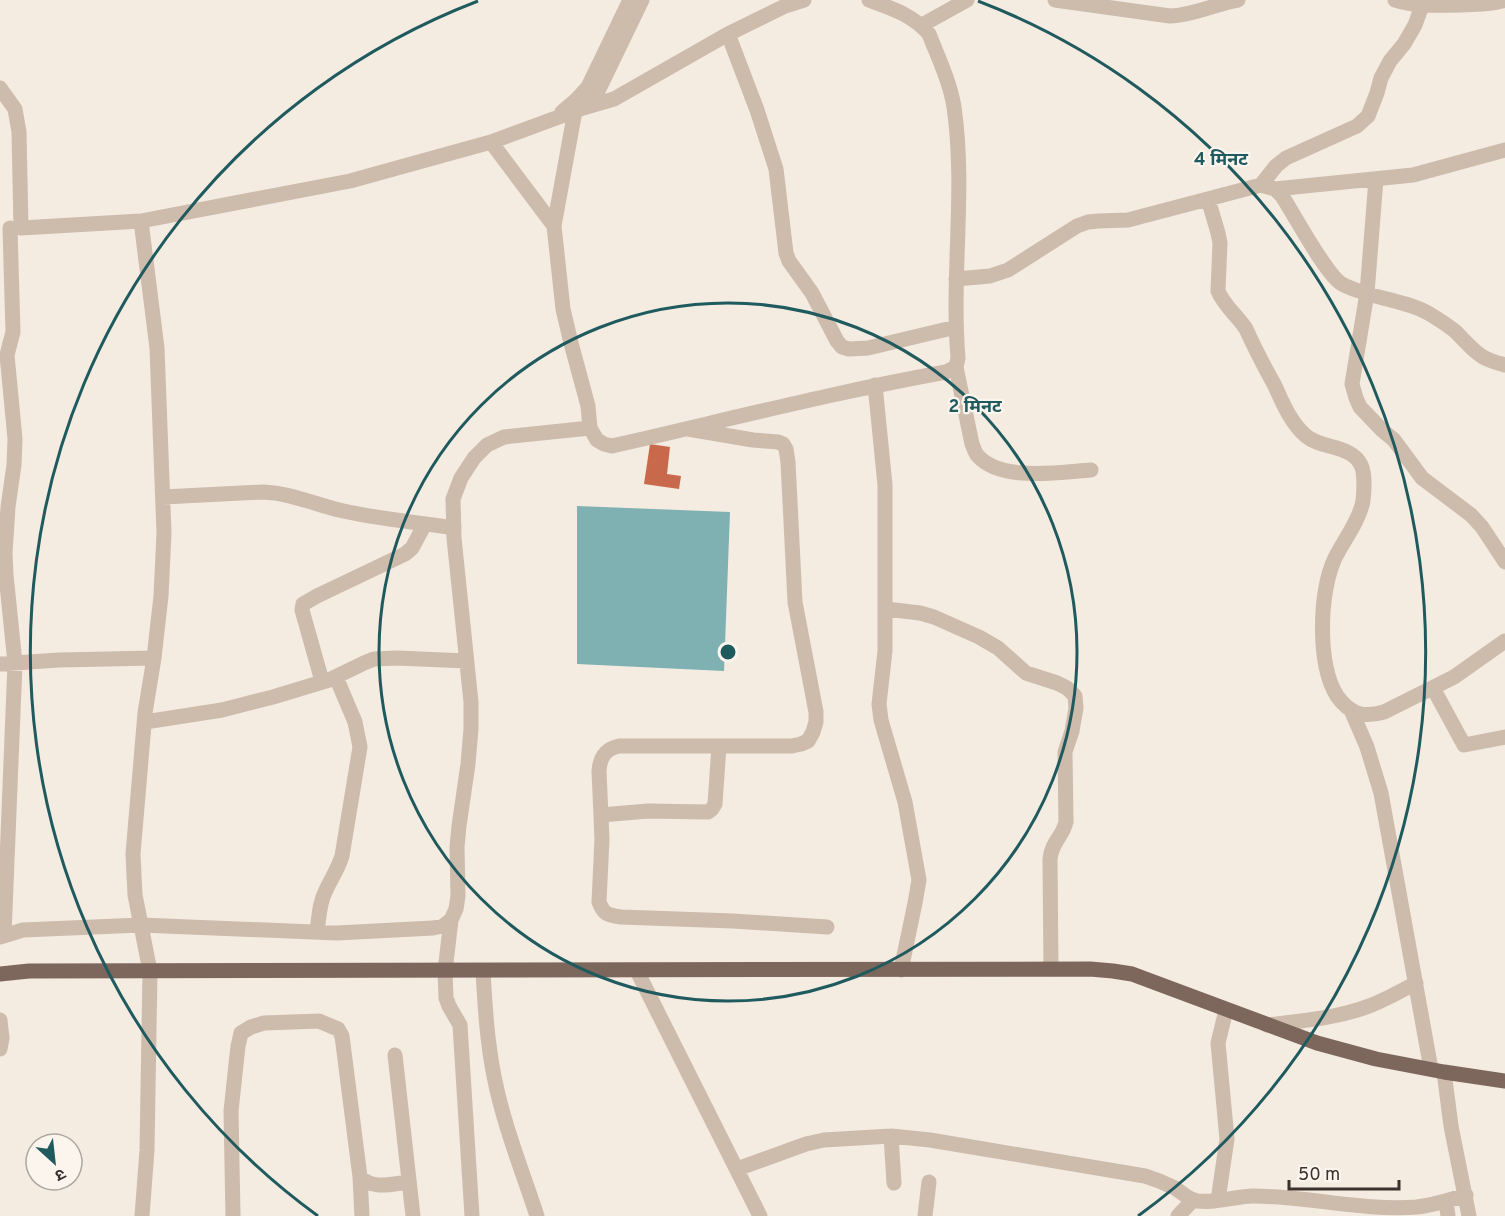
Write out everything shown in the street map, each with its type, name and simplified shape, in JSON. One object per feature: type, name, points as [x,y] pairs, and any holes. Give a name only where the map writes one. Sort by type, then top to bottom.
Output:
[{"type":"main road","points":[[0,974],[29,971],[1113,970],[1132,974],[1317,1044],[1376,1059],[1505,1081]]},
{"type":"street","points":[[552,119],[575,101],[588,87],[630,0]]},
{"type":"street","points":[[642,0],[598,92],[579,109],[554,226],[563,309],[588,406],[590,428],[597,440],[612,446],[875,385],[946,372],[956,367]]},
{"type":"street","points":[[10,228],[141,221],[350,181],[491,142],[579,109],[614,99],[728,34],[785,6],[804,0]]},
{"type":"street","points":[[869,0],[898,11],[922,25],[929,33],[954,104],[959,192],[956,279],[958,358],[956,367],[976,455],[998,468],[1016,472],[1091,470]]},
{"type":"street","points":[[922,25],[967,0]]},
{"type":"street","points":[[1055,0],[1170,16],[1238,0]]},
{"type":"street","points":[[1395,0],[1482,4],[1505,0]]},
{"type":"street","points":[[1268,187],[1276,166],[1286,158],[1357,126],[1368,116],[1390,61],[1404,44],[1415,25],[1423,3]]},
{"type":"street","points":[[728,34],[776,169],[786,253],[789,261],[812,293],[837,341],[842,347],[849,349],[868,348],[956,327]]},
{"type":"street","points":[[0,88],[15,109],[19,132],[10,228],[13,332],[8,355],[15,439],[5,553],[7,664],[2,936],[23,930],[141,925],[337,933],[434,928],[443,926],[451,920]]},
{"type":"street","points":[[491,142],[554,226]]},
{"type":"street","points":[[956,279],[990,276],[1008,270],[1077,226],[1088,222],[1128,220],[1208,199],[1268,187],[1413,175],[1505,150]]},
{"type":"street","points":[[1376,179],[1367,293],[1352,384],[1356,398],[1360,407],[1394,440],[1422,478],[1471,515],[1482,527],[1505,562]]},
{"type":"street","points":[[1268,187],[1282,196],[1333,276],[1340,283],[1431,314],[1458,333],[1470,347],[1485,358],[1505,365]]},
{"type":"street","points":[[1208,199],[1220,243],[1218,291],[1221,298],[1242,322],[1299,429],[1318,444],[1342,450],[1355,457],[1361,465],[1364,489],[1362,502],[1334,561],[1326,587],[1323,608],[1324,657],[1334,691],[1351,710],[1361,715],[1372,716],[1454,677],[1505,641]]},
{"type":"street","points":[[141,221],[157,348],[164,533],[161,596],[145,722],[134,854],[135,895],[150,971],[147,1150],[142,1216]]},
{"type":"street","points":[[875,385],[885,485],[885,651],[879,704],[881,720],[905,802],[919,880],[901,970]]},
{"type":"street","points":[[472,1216],[460,1025],[446,998],[445,971],[451,920],[458,896],[458,837],[471,729],[471,702],[453,499],[461,478],[474,458],[487,445],[504,437],[590,428]]},
{"type":"street","points":[[687,429],[778,442],[786,448],[795,602],[816,722],[807,741],[792,746],[619,746],[603,754],[599,762],[602,850],[599,902],[602,910],[609,915],[621,917],[827,927]]},
{"type":"street","points":[[163,497],[276,493],[340,510],[454,528]]},
{"type":"street","points":[[317,932],[321,901],[342,856],[360,747],[355,722],[329,679],[302,610],[303,604],[405,554],[412,548],[425,524]]},
{"type":"street","points":[[886,609],[934,618],[979,637],[998,648],[1026,674],[1057,683],[1067,688],[1075,696],[1076,708],[1072,731],[1065,752],[1066,822],[1051,849],[1050,858],[1051,969]]},
{"type":"street","points":[[7,664],[59,660],[154,658]]},
{"type":"street","points":[[145,722],[222,710],[273,697],[329,679],[374,659],[467,660]]},
{"type":"street","points":[[1433,688],[1464,745],[1505,737]]},
{"type":"street","points":[[1351,710],[1367,747],[1381,793],[1416,983],[1451,1126],[1469,1216]]},
{"type":"street","points":[[601,815],[648,811],[708,812],[715,804],[719,746]]},
{"type":"street","points":[[637,970],[760,1216]]},
{"type":"street","points":[[483,971],[488,1039],[494,1079],[537,1216]]},
{"type":"street","points":[[1267,1025],[1352,1012],[1368,1007],[1416,983]]},
{"type":"street","points":[[1218,1200],[1227,1139],[1218,1043],[1226,1010]]},
{"type":"street","points":[[0,1020],[2,1038],[0,1049]]},
{"type":"street","points":[[233,1216],[231,1111],[238,1046],[242,1033],[264,1023],[319,1021],[338,1029],[342,1036],[360,1177],[362,1216]]},
{"type":"street","points":[[395,1055],[413,1216]]},
{"type":"street","points":[[737,1170],[806,1144],[824,1140],[891,1136],[930,1140],[1146,1176],[1176,1189],[1193,1200],[1206,1202],[1252,1196],[1397,1207],[1434,1205],[1447,1209],[1466,1195]]},
{"type":"street","points":[[891,1136],[894,1183]]},
{"type":"street","points":[[360,1177],[366,1183],[374,1185],[409,1182]]},
{"type":"street","points":[[925,1216],[929,1182]]},
{"type":"street","points":[[1178,1216],[1193,1200]]},
{"type":"water","points":[[577,506],[730,512],[724,671],[577,664]]},
{"type":"building","points":[[650,444],[670,447],[667,474],[681,476],[679,489],[644,484]]}]
